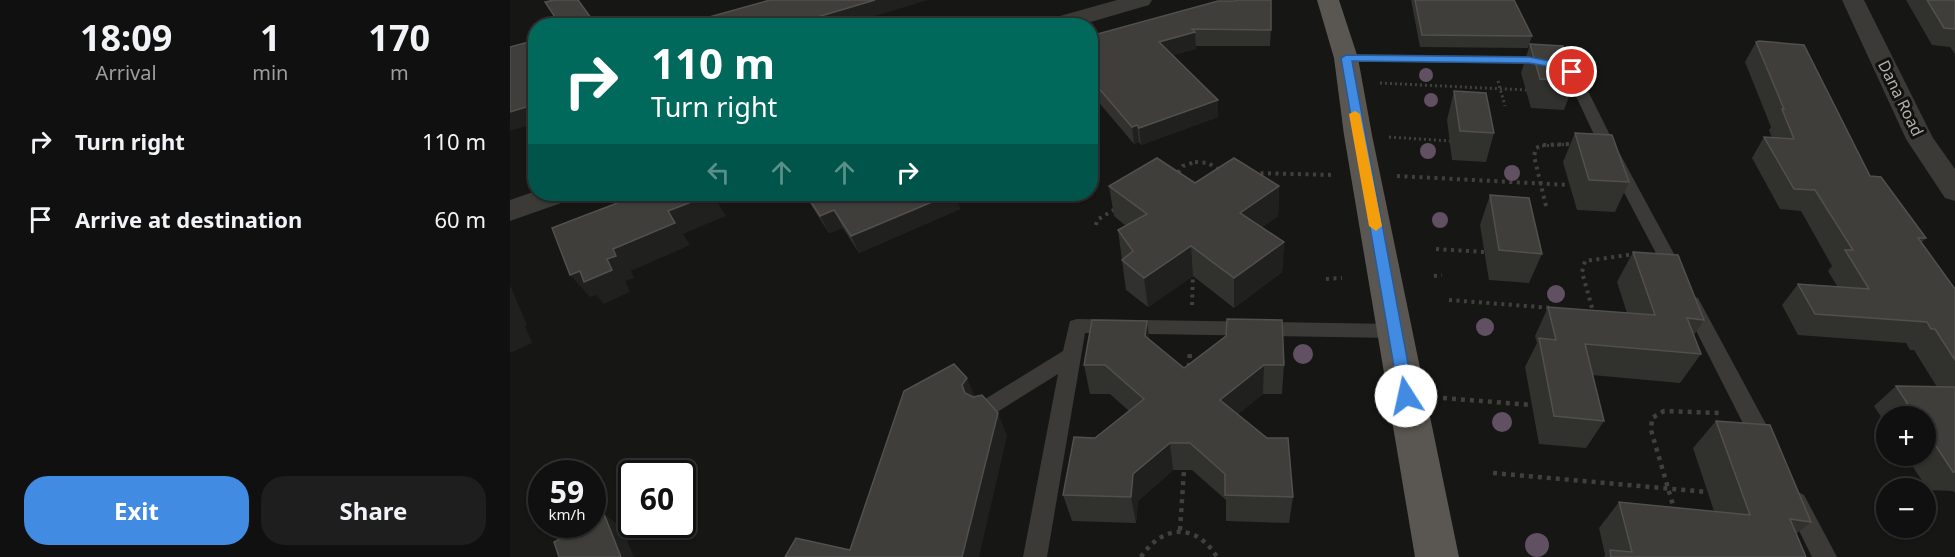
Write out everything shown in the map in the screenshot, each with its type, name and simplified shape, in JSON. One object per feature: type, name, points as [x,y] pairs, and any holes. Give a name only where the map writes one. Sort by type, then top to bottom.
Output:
[{"type":"main road","points":[[1328,0],[1346,58],[1437,557]]},
{"type":"street","points":[[1078,18],[1141,0]]},
{"type":"street","name":"Dana Road","points":[[1853,0],[1920,139],[1955,191]]},
{"type":"street","points":[[510,211],[537,201]]},
{"type":"lane","points":[[1346,58],[1529,60],[1556,65],[1572,72],[1632,193],[1776,465]]},
{"type":"lane","points":[[1035,557],[1077,326],[1395,331]]},
{"type":"lane","points":[[984,410],[1072,355]]},
{"type":"lane","points":[[1787,485],[1825,557]]},
{"type":"path","points":[[1496,72],[1505,106]]},
{"type":"path","points":[[1386,83],[1526,90]]},
{"type":"path","points":[[1399,138],[1450,141]]},
{"type":"path","points":[[1546,206],[1534,156],[1536,148],[1543,145],[1575,144]]},
{"type":"path","points":[[1168,183],[1179,183],[1198,190],[1217,183],[1219,172],[1214,166],[1202,162],[1189,164],[1177,174],[1179,183]]},
{"type":"path","points":[[1243,173],[1325,175]]},
{"type":"path","points":[[1408,176],[1569,185]]},
{"type":"path","points":[[1197,198],[1198,190]]},
{"type":"path","points":[[1096,225],[1096,220],[1122,205]]},
{"type":"path","points":[[1436,249],[1484,252]]},
{"type":"path","points":[[1596,321],[1582,272],[1585,261],[1640,253]]},
{"type":"path","points":[[1192,291],[1193,269]]},
{"type":"path","points":[[1434,276],[1442,275]]},
{"type":"path","points":[[1326,279],[1342,278]]},
{"type":"path","points":[[1449,300],[1557,308]]},
{"type":"path","points":[[1581,310],[1604,312]]},
{"type":"path","points":[[1189,369],[1190,359]]},
{"type":"path","points":[[1462,400],[1532,405]]},
{"type":"path","points":[[1676,517],[1651,430],[1652,417],[1664,411],[1691,414],[1725,412]]},
{"type":"path","points":[[1180,531],[1184,470]]},
{"type":"path","points":[[1493,473],[1707,492]]},
{"type":"path","points":[[1141,557],[1158,537],[1180,531],[1203,538],[1217,557]]},
{"type":"building","points":[[578,0],[591,18],[556,18],[545,2]]},
{"type":"building","points":[[770,0],[875,0],[814,18],[706,18]]},
{"type":"building","points":[[1271,0],[1271,30],[1192,29],[1195,32],[1159,42],[1218,100],[1139,128],[1137,125],[1132,127],[1098,87],[1098,34],[1218,1]]},
{"type":"building","points":[[1415,0],[1514,0],[1532,36],[1422,35]]},
{"type":"building","points":[[1927,0],[1955,0],[1955,29],[1944,28]]},
{"type":"building","points":[[528,42],[528,106],[510,112],[510,47]]},
{"type":"building","points":[[1756,42],[1804,45],[1870,176],[1881,177],[1926,238],[1918,238],[1955,289],[1955,360],[1935,329],[1931,329],[1927,322],[1815,314],[1798,284],[1869,289],[1845,250],[1853,250],[1815,190],[1794,189],[1764,137],[1794,139]]},
{"type":"building","points":[[1530,44],[1563,46],[1575,81],[1540,79]]},
{"type":"building","points":[[1454,91],[1486,93],[1494,133],[1460,131]]},
{"type":"building","points":[[1575,133],[1612,135],[1629,182],[1589,180]]},
{"type":"building","points":[[1157,158],[1195,183],[1234,158],[1279,186],[1240,213],[1284,242],[1234,278],[1191,246],[1144,278],[1122,260],[1133,251],[1118,230],[1147,214],[1109,186]]},
{"type":"building","points":[[1490,195],[1529,198],[1542,254],[1499,250]]},
{"type":"building","points":[[694,201],[668,211],[675,223],[613,249],[616,256],[607,259],[612,270],[584,282],[580,271],[570,275],[552,228],[620,202]]},
{"type":"building","points":[[810,201],[934,201],[851,236],[834,210],[820,216]]},
{"type":"building","points":[[1633,252],[1678,255],[1704,320],[1687,318],[1701,354],[1585,344],[1604,421],[1554,416],[1539,338],[1556,340],[1548,307],[1655,315]]},
{"type":"building","points":[[1227,319],[1282,320],[1284,365],[1264,365],[1220,400],[1267,438],[1288,438],[1293,497],[1225,495],[1225,474],[1190,443],[1170,443],[1133,474],[1131,497],[1063,495],[1074,437],[1095,438],[1144,399],[1105,365],[1084,365],[1092,320],[1147,321],[1145,336],[1184,368],[1226,336]]},
{"type":"building","points":[[954,364],[967,378],[962,385],[965,393],[973,397],[982,395],[998,413],[962,557],[785,557],[796,538],[850,550],[904,391]]},
{"type":"building","points":[[1896,386],[1955,387],[1955,472],[1936,446],[1936,406],[1909,406]]},
{"type":"building","points":[[1716,421],[1770,425],[1811,522],[1790,519],[1806,557],[1611,557],[1610,550],[1632,552],[1619,502],[1750,515]]},
{"type":"building","points":[[606,519],[621,557],[559,557],[554,542],[561,538],[606,538]]},
{"type":"slow traffic","points":[[1355,114],[1376,226]]},
{"type":"route","points":[[1406,396],[1346,58],[1529,60],[1556,65],[1572,72]]}]
